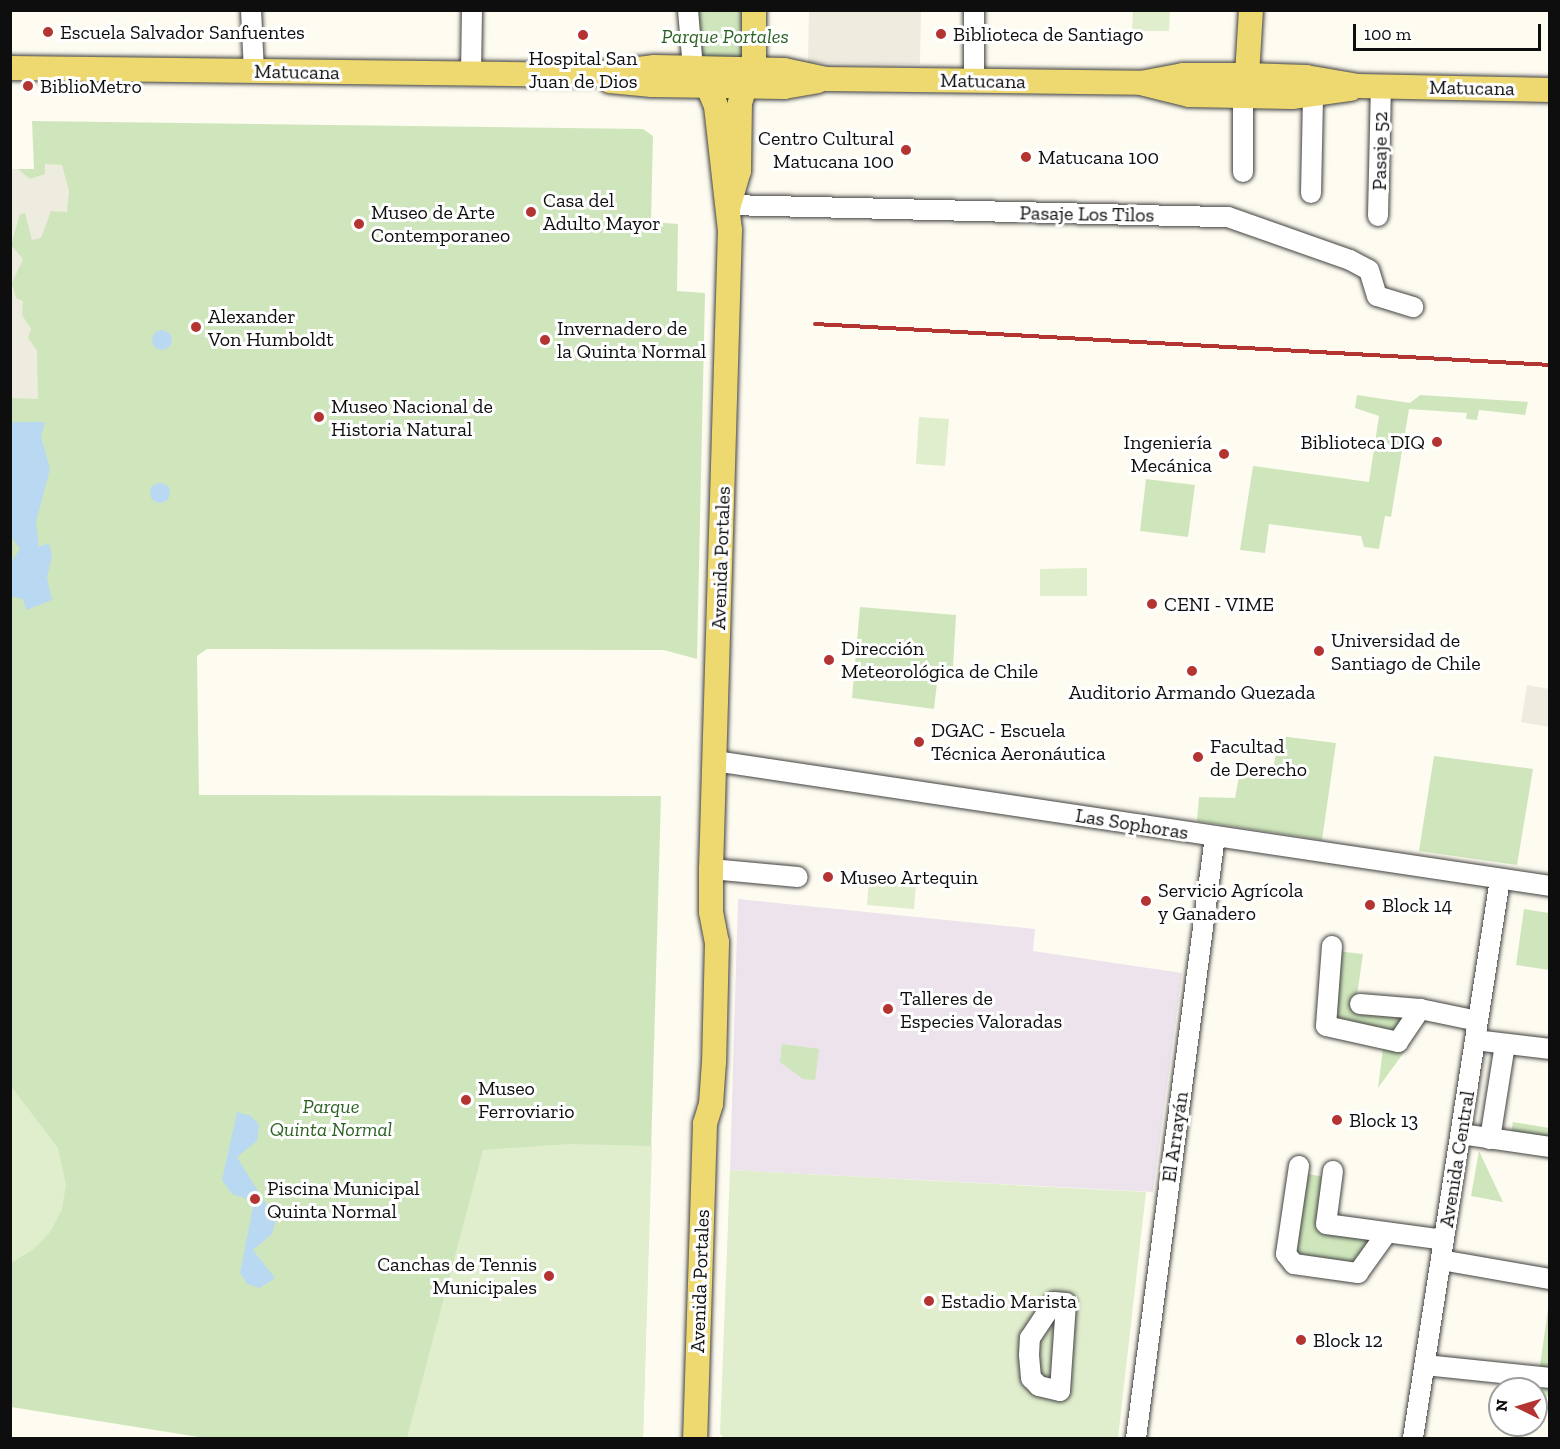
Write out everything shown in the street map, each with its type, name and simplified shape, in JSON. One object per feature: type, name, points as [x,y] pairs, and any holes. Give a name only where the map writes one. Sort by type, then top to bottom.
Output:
[{"type":"main road","name":"Avenida Portales","points":[[694,1438],[705,1124],[711,1104],[714,1062],[717,942],[711,912],[711,869],[729,205],[739,171],[740,103],[748,78],[754,10]]},
{"type":"main road","points":[[1239,89],[1251,10]]},
{"type":"main road","name":"Matucana","points":[[10,68],[584,75],[654,67],[693,68],[794,87],[826,79],[1141,83],[1176,94],[1239,89],[1306,77],[1370,86],[1550,90]]},
{"type":"main road","name":"Avenida Portales","points":[[693,68],[708,87],[716,106],[721,174],[729,205]]},
{"type":"main road","name":"Matucana","points":[[584,75],[636,84],[708,87],[748,78]]},
{"type":"main road","name":"Matucana","points":[[1239,89],[1313,96],[1370,86]]},
{"type":"street","points":[[251,10],[254,71]]},
{"type":"street","points":[[471,74],[472,10]]},
{"type":"street","points":[[688,10],[693,68]]},
{"type":"street","points":[[974,10],[974,81]]},
{"type":"street","name":"Pasaje 52","points":[[1370,86],[1378,216]]},
{"type":"street","points":[[1239,89],[1243,172]]},
{"type":"street","points":[[1311,194],[1313,96]]},
{"type":"street","name":"Pasaje Los Tilos","points":[[729,205],[1228,217],[1350,260],[1369,270],[1377,296],[1413,308]]},
{"type":"street","name":"Las Sophoras","points":[[715,761],[1550,886]]},
{"type":"street","name":"El Arrayán","points":[[1136,1438],[1215,836]]},
{"type":"street","points":[[711,869],[798,877]]},
{"type":"street","name":"Avenida Central","points":[[1413,1438],[1500,879]]},
{"type":"street","points":[[1332,946],[1326,1026],[1398,1042],[1420,1009]]},
{"type":"street","points":[[1360,1004],[1420,1009],[1505,1044],[1550,1049]]},
{"type":"street","points":[[1490,1139],[1505,1044]]},
{"type":"street","points":[[1461,1134],[1550,1147]]},
{"type":"street","points":[[1299,1166],[1286,1254],[1294,1264],[1358,1273],[1386,1234]]},
{"type":"street","points":[[1333,1171],[1326,1224],[1386,1234],[1444,1240]]},
{"type":"street","points":[[1441,1260],[1550,1279]]},
{"type":"street","points":[[1425,1365],[1550,1378]]},
{"type":"shaded area","name":"Biblioteca de Santiago","points":[[809,11],[921,11],[920,64],[808,63]]},
{"type":"shaded area","points":[[45,164],[62,165],[69,191],[67,212],[51,211],[41,238],[32,240],[25,213],[20,214],[11,245],[11,169],[18,169],[30,179],[45,174]]},
{"type":"shaded area","points":[[11,245],[23,259],[12,283],[16,298],[23,301],[22,315],[31,329],[28,338],[37,350],[38,399],[11,398]]},
{"type":"shaded area","points":[[1527,685],[1549,689],[1549,727],[1521,722]]},
{"type":"shaded area","points":[[738,899],[1035,929],[1033,951],[1182,973],[1153,1192],[730,1170]]},
{"type":"green space","name":"Parque Portales","points":[[695,11],[753,11],[752,59],[702,61]]},
{"type":"green space","points":[[1133,11],[1170,11],[1169,31],[1132,31]]},
{"type":"green space","name":"Parque Quinta Normal","points":[[32,121],[643,129],[653,136],[651,222],[678,224],[677,291],[705,293],[697,659],[664,650],[207,649],[197,656],[199,795],[661,796],[643,1438],[205,1438],[11,1407],[10,169],[34,169]]},
{"type":"green space","points":[[1357,395],[1410,403],[1420,395],[1528,402],[1525,415],[1479,410],[1477,420],[1466,419],[1467,413],[1409,409],[1391,517],[1385,516],[1379,549],[1364,547],[1361,536],[1269,524],[1265,553],[1240,550],[1253,466],[1369,482],[1379,416],[1355,408]]},
{"type":"green space","points":[[919,417],[949,419],[945,466],[916,464]]},
{"type":"green space","points":[[1146,479],[1195,485],[1188,537],[1140,531]]},
{"type":"green space","points":[[1087,568],[1087,596],[1040,596],[1040,569]]},
{"type":"green space","points":[[860,607],[956,615],[953,667],[939,666],[934,709],[852,698]]},
{"type":"green space","points":[[1280,736],[1336,743],[1322,840],[1197,821],[1199,797],[1235,798],[1240,771],[1271,777]]},
{"type":"green space","points":[[1434,756],[1533,769],[1517,865],[1419,851]]},
{"type":"green space","points":[[869,879],[916,883],[914,909],[867,905]]},
{"type":"green space","points":[[1524,909],[1549,913],[1549,970],[1516,965]]},
{"type":"green space","points":[[1337,951],[1363,954],[1355,1009],[1409,1017],[1397,1048],[1405,1051],[1378,1088],[1384,1041],[1326,1033]]},
{"type":"green space","points":[[782,1044],[819,1049],[815,1080],[803,1079],[780,1062]]},
{"type":"green space","points":[[10,1085],[58,1148],[66,1184],[62,1209],[51,1231],[34,1249],[11,1263]]},
{"type":"green space","points":[[1513,1122],[1549,1128],[1549,1155],[1508,1149]]},
{"type":"green space","name":"Canchas de Tennis Municipales","points":[[569,1144],[652,1146],[643,1438],[407,1438],[483,1150]]},
{"type":"green space","points":[[1479,1151],[1503,1202],[1471,1196]]},
{"type":"green space","name":"Estadio Marista","points":[[730,1170],[1146,1192],[1118,1438],[724,1438],[720,1434]]},
{"type":"green space","points":[[1303,1173],[1330,1178],[1323,1228],[1373,1239],[1356,1268],[1298,1261],[1291,1251]]},
{"type":"green space","points":[[1549,1302],[1549,1397],[1548,1377],[1502,1377],[1503,1371],[1539,1373]]},
{"type":"water","points":[[158,330],[166,330],[172,336],[172,344],[166,350],[158,350],[152,344],[152,336]]},
{"type":"water","points":[[11,422],[45,422],[41,437],[50,469],[36,522],[39,547],[49,543],[52,556],[47,578],[52,600],[26,610],[23,599],[11,596],[11,562],[20,549],[11,537]]},
{"type":"water","points":[[156,483],[164,483],[170,489],[170,497],[164,503],[156,503],[150,497],[150,489]]},
{"type":"water","name":"Piscina Municipal Quinta Normal","points":[[237,1112],[251,1116],[259,1125],[257,1141],[237,1157],[276,1220],[272,1234],[253,1250],[275,1278],[260,1288],[247,1284],[240,1273],[254,1201],[232,1194],[222,1180]]},
{"type":"railway","points":[[815,324],[1550,365]]},
{"type":"place","name":"Escuela Salvador Sanfuentes","points":[[48,32]]},
{"type":"place","name":"Biblioteca de Santiago","points":[[941,34]]},
{"type":"place","name":"Hospital San Juan de Dios","points":[[583,35]]},
{"type":"place","name":"BiblioMetro","points":[[28,86]]},
{"type":"place","name":"Centro Cultural Matucana 100","points":[[906,150]]},
{"type":"place","name":"Matucana 100","points":[[1026,157]]},
{"type":"place","name":"Casa del Adulto Mayor","points":[[531,212]]},
{"type":"place","name":"Museo de Arte Contemporaneo","points":[[359,224]]},
{"type":"place","name":"Alexander Von Humboldt","points":[[196,327]]},
{"type":"place","name":"Invernadero de la Quinta Normal","points":[[545,340]]},
{"type":"place","name":"Museo Nacional de Historia Natural","points":[[319,417]]},
{"type":"place","name":"Biblioteca DIQ","points":[[1437,442]]},
{"type":"place","name":"Ingeniería Mecánica","points":[[1224,454]]},
{"type":"place","name":"CENI - VIME","points":[[1152,604]]},
{"type":"place","name":"Universidad de Santiago de Chile","points":[[1319,651]]},
{"type":"place","name":"Dirección Meteorológica de Chile","points":[[829,660]]},
{"type":"place","name":"Auditorio Armando Quezada","points":[[1192,671]]},
{"type":"place","name":"DGAC - Escuela Técnica Aeronáutica","points":[[919,742]]},
{"type":"place","name":"Facultad de Derecho","points":[[1198,757]]},
{"type":"place","name":"Museo Artequin","points":[[828,877]]},
{"type":"place","name":"Servicio Agrícola y Ganadero","points":[[1146,901]]},
{"type":"place","name":"Block 14","points":[[1370,905]]},
{"type":"place","name":"Talleres de Especies Valoradas","points":[[888,1009]]},
{"type":"place","name":"Museo Ferroviario","points":[[466,1100]]},
{"type":"place","name":"Block 13","points":[[1337,1120]]},
{"type":"place","name":"Piscina Municipal Quinta Normal","points":[[255,1199]]},
{"type":"place","name":"Canchas de Tennis Municipales","points":[[549,1276]]},
{"type":"place","name":"Estadio Marista","points":[[929,1301]]},
{"type":"place","name":"Block 12","points":[[1301,1340]]}]
